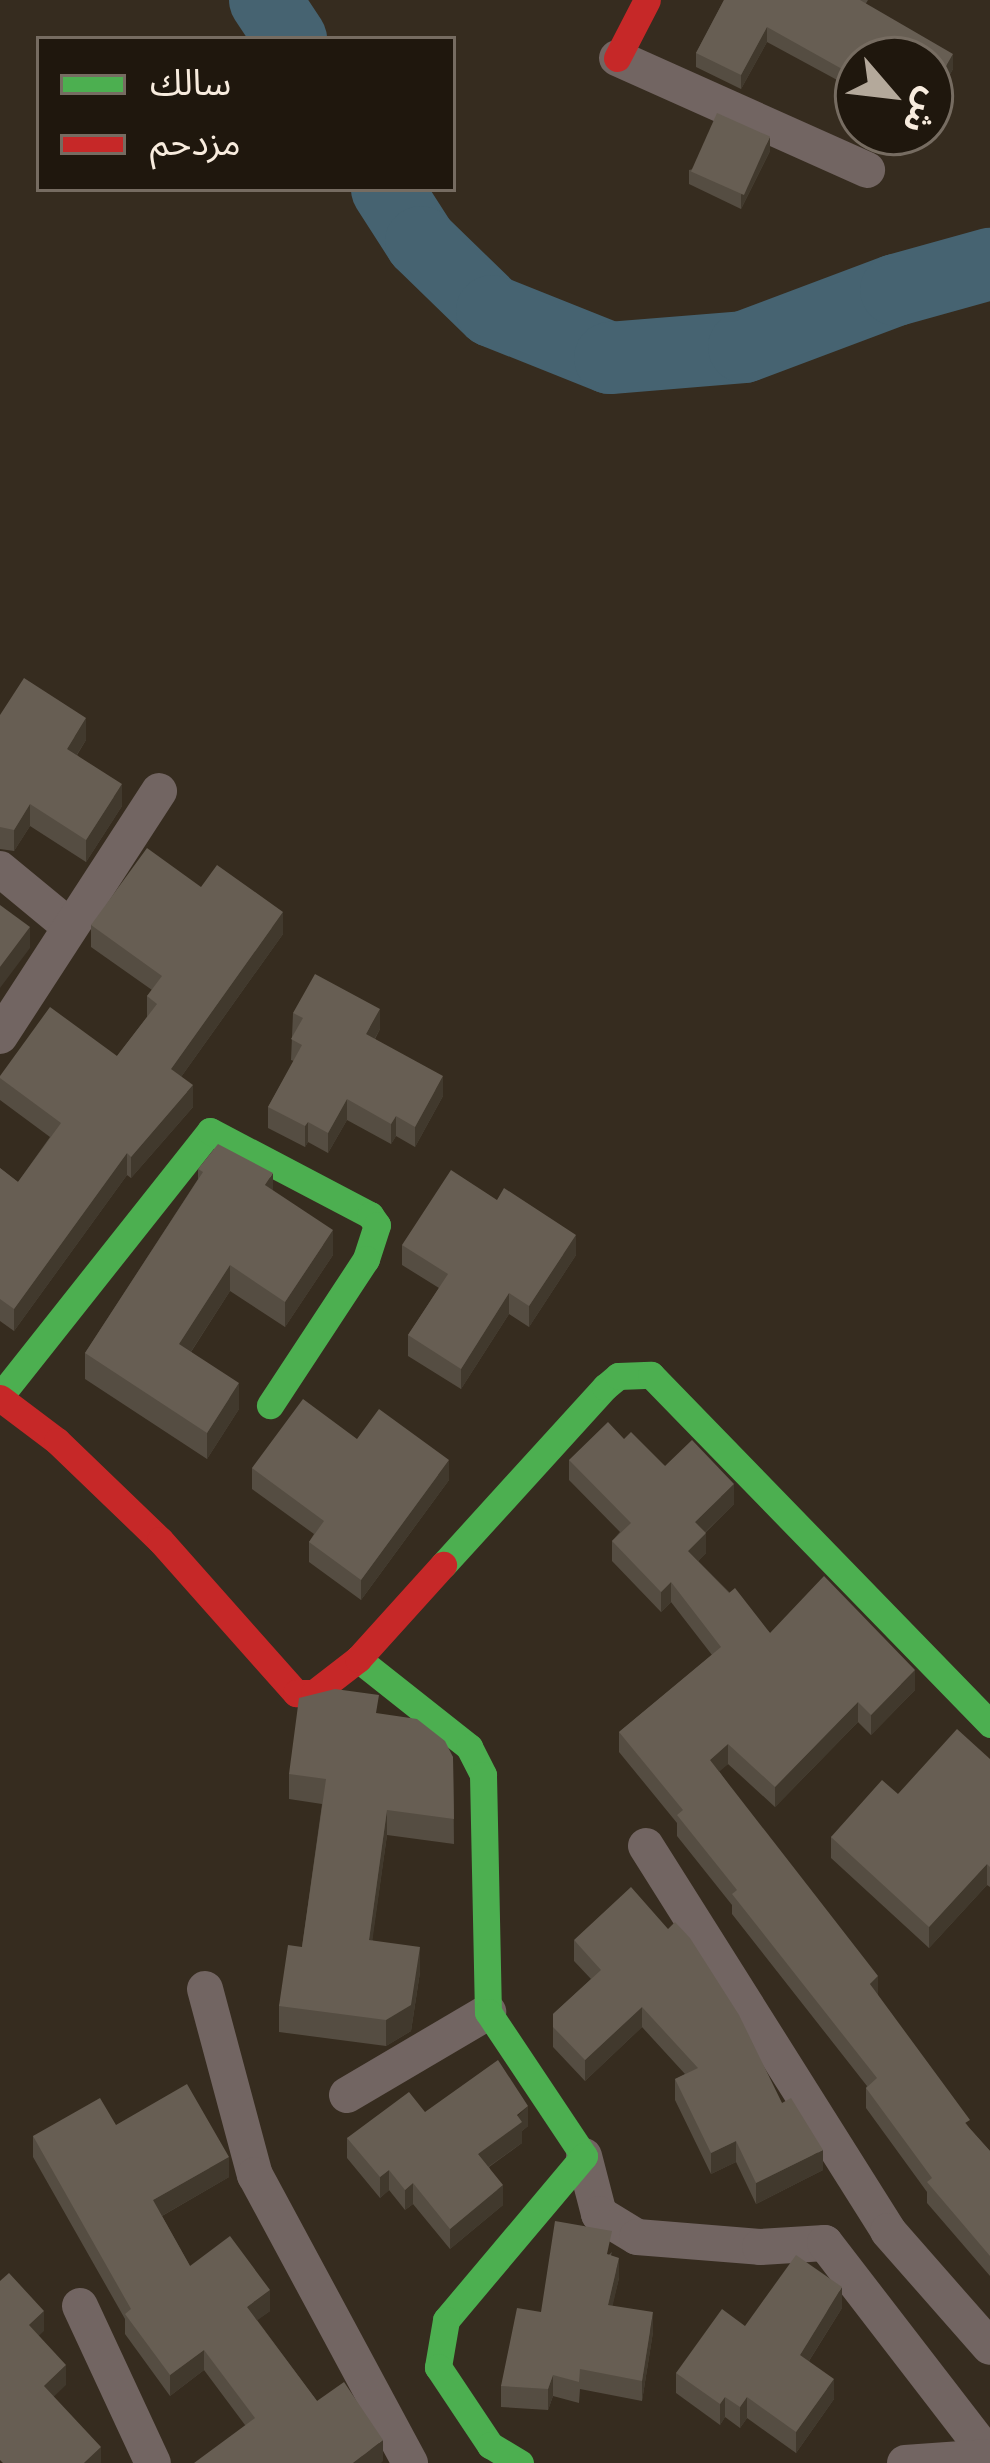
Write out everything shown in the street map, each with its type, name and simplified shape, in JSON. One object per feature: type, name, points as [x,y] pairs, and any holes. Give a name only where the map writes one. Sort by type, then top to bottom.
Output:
[{"type":"street","points":[[647,0],[617,58],[867,170]]},
{"type":"street","points":[[0,1036],[159,791]]},
{"type":"street","points":[[0,869],[69,926]]},
{"type":"street","points":[[270,1405],[366,1258],[377,1226],[370,1215],[210,1131],[0,1397],[57,1441],[160,1540],[296,1693],[314,1694],[358,1659],[605,1387],[618,1376],[651,1375],[990,1724]]},
{"type":"street","points":[[358,1659],[469,1747],[483,1775],[488,2012],[584,2156],[598,2214],[638,2237],[760,2247],[825,2243],[990,2457]]},
{"type":"street","points":[[646,1846],[888,2230],[990,2347]]},
{"type":"street","points":[[205,1989],[255,2175],[410,2463]]},
{"type":"street","points":[[346,2095],[488,2012]]},
{"type":"street","points":[[520,2463],[490,2445],[438,2367],[446,2320],[584,2156]]},
{"type":"street","points":[[80,2306],[153,2463]]},
{"type":"street","points":[[905,2463],[990,2457]]},
{"type":"building","points":[[724,0],[860,0],[922,36],[834,36],[834,65],[767,27],[741,75],[696,53]]},
{"type":"building","points":[[717,113],[770,137],[744,195],[691,171]]},
{"type":"building","points":[[24,678],[86,718],[67,749],[122,784],[86,840],[30,804],[14,830],[0,827],[0,715]]},
{"type":"building","points":[[147,848],[201,887],[217,865],[283,912],[171,1069],[193,1085],[131,1157],[127,1153],[14,1309],[0,1299],[0,1168],[18,1182],[61,1123],[0,1076],[50,1007],[117,1056],[157,1004],[147,996],[162,976],[91,925]]},
{"type":"building","points":[[0,905],[30,927],[0,967]]},
{"type":"building","points":[[315,974],[380,1009],[366,1034],[443,1076],[415,1127],[396,1116],[391,1124],[347,1099],[328,1133],[268,1107],[302,1045],[291,1039],[303,1018],[293,1013]]},
{"type":"building","points":[[218,1144],[273,1173],[265,1185],[333,1230],[285,1302],[230,1265],[179,1344],[239,1383],[207,1433],[85,1353]]},
{"type":"building","points":[[451,1170],[497,1200],[504,1188],[576,1235],[529,1306],[509,1293],[461,1369],[408,1335],[448,1274],[402,1245]]},
{"type":"building","points":[[303,1399],[357,1439],[379,1409],[449,1460],[361,1580],[309,1542],[324,1521],[252,1468]]},
{"type":"building","points":[[608,1422],[624,1439],[631,1432],[665,1466],[692,1440],[734,1484],[695,1522],[706,1533],[688,1551],[729,1593],[735,1588],[770,1633],[824,1576],[915,1670],[871,1715],[858,1702],[775,1787],[728,1744],[710,1760],[878,1976],[870,1984],[970,2120],[965,2123],[990,2151],[990,2256],[927,2182],[932,2178],[866,2088],[877,2078],[732,1894],[737,1890],[677,1815],[683,1810],[619,1732],[721,1647],[671,1582],[661,1592],[612,1541],[631,1523],[569,1460]]},
{"type":"building","points":[[335,1689],[379,1695],[376,1713],[417,1719],[445,1741],[453,1757],[454,1819],[387,1810],[369,1940],[420,1947],[411,2005],[386,2020],[279,2006],[288,1945],[302,1947],[326,1779],[289,1774],[299,1698]]},
{"type":"building","points":[[957,1729],[990,1759],[990,1867],[987,1864],[929,1927],[831,1837],[882,1780],[898,1794]]},
{"type":"building","points":[[631,1887],[668,1929],[675,1922],[690,1938],[739,2015],[782,2103],[791,2098],[823,2150],[756,2183],[736,2141],[711,2153],[675,2079],[698,2068],[642,2007],[585,2060],[553,2027],[553,2014],[601,1970],[574,1940]]},
{"type":"building","points":[[498,2060],[528,2106],[517,2115],[522,2122],[478,2154],[503,2185],[450,2229],[413,2183],[405,2190],[389,2170],[380,2177],[347,2138],[409,2092],[425,2112]]},
{"type":"building","points":[[187,2084],[229,2157],[153,2200],[190,2266],[230,2236],[270,2290],[247,2307],[317,2401],[344,2382],[383,2440],[353,2463],[194,2463],[255,2418],[204,2350],[170,2375],[125,2314],[131,2309],[33,2136],[100,2098],[116,2125]]},
{"type":"building","points":[[555,2221],[612,2231],[607,2254],[619,2258],[608,2305],[653,2312],[642,2381],[580,2369],[579,2382],[553,2375],[548,2389],[501,2386],[517,2308],[541,2312]]},
{"type":"building","points":[[796,2255],[842,2287],[800,2355],[834,2379],[796,2432],[747,2397],[740,2407],[725,2397],[720,2404],[676,2373],[722,2309],[745,2326]]},
{"type":"building","points":[[9,2273],[44,2311],[29,2325],[66,2365],[44,2386],[101,2447],[84,2463],[0,2460],[0,2281]]},
{"type":"waterway","points":[[265,0],[289,36]]},
{"type":"waterway","points":[[389,192],[421,242],[492,311],[610,358],[744,347],[896,290],[990,264]]},
{"type":"traffic: fast","points":[[0,1396],[210,1131],[370,1215],[377,1225],[366,1259],[270,1405]]},
{"type":"traffic: fast","points":[[443,1565],[605,1387],[618,1376],[651,1375],[990,1724]]},
{"type":"traffic: fast","points":[[358,1659],[469,1747],[483,1775],[488,2012],[584,2156],[446,2320],[438,2367],[490,2445],[520,2463]]},
{"type":"traffic: jam","points":[[617,58],[647,0]]},
{"type":"traffic: jam","points":[[0,1398],[57,1441],[160,1540],[296,1693],[314,1693],[358,1659],[443,1565]]}]
